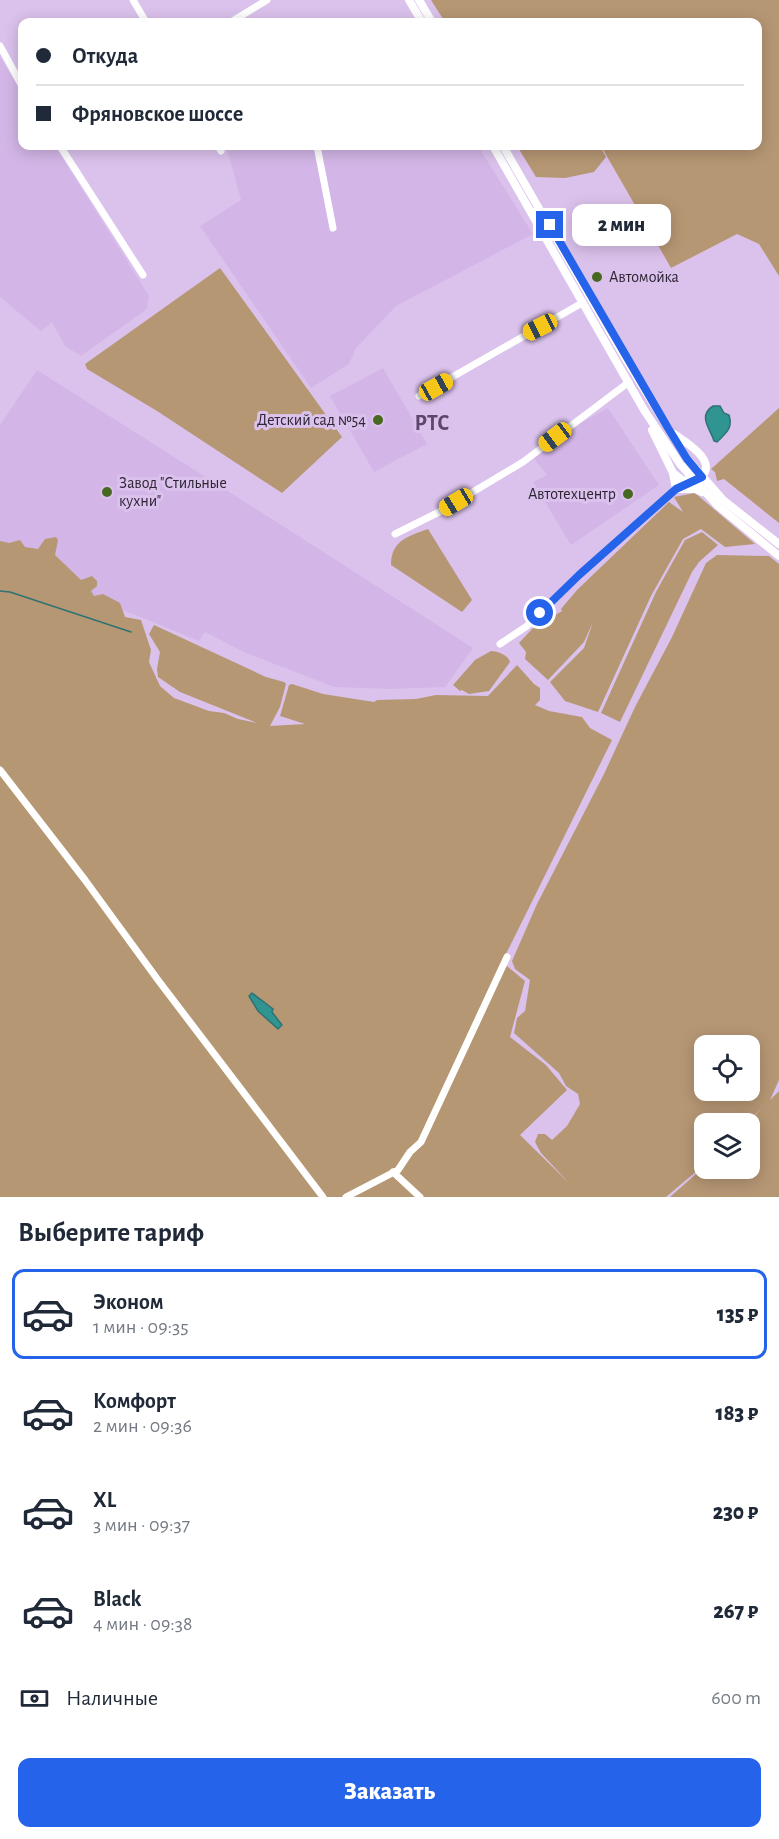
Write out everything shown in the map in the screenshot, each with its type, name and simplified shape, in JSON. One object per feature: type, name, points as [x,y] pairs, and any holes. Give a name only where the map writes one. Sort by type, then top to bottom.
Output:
[{"type":"main road","points":[[409,0],[420,18]]},
{"type":"main road","points":[[419,0],[430,18]]},
{"type":"main road","points":[[495,150],[644,410],[680,464],[779,544]]},
{"type":"main road","points":[[505,150],[708,495],[734,520],[779,556]]},
{"type":"main road","points":[[644,410],[673,473],[676,489]]},
{"type":"main road","points":[[669,431],[695,448],[703,457],[705,469],[698,479],[676,489]]},
{"type":"main road","points":[[673,473],[682,480],[698,479]]},
{"type":"main road","points":[[676,489],[695,489],[708,495]]},
{"type":"street","points":[[133,0],[144,18]]},
{"type":"street","points":[[250,0],[254,7]]},
{"type":"street","points":[[237,18],[267,0]]},
{"type":"street","points":[[0,46],[18,79]]},
{"type":"street","points":[[63,150],[143,275]]},
{"type":"street","points":[[318,150],[333,228]]},
{"type":"street","points":[[419,396],[582,303]]},
{"type":"street","points":[[395,534],[441,511],[523,462],[628,382]]},
{"type":"street","points":[[500,644],[526,626],[579,575],[676,489]]},
{"type":"street","points":[[0,770],[323,1197]]},
{"type":"street","points":[[346,1197],[398,1170],[410,1152],[421,1142],[507,957]]},
{"type":"street","points":[[393,1172],[420,1197]]},
{"type":"shaded area","points":[[431,0],[779,0],[779,276],[759,244],[737,234],[671,268],[603,150],[762,150],[762,18],[442,18]]},
{"type":"shaded area","points":[[0,57],[18,86],[18,150],[58,150],[149,296],[147,309],[81,356],[65,346],[52,322],[41,331],[0,297]]},
{"type":"shaded area","points":[[227,150],[480,150],[533,234],[396,306],[356,348],[349,364],[311,388],[200,226],[241,200]]},
{"type":"shaded area","points":[[519,150],[602,150],[606,157],[594,172],[565,178],[536,177]]},
{"type":"shaded area","points":[[220,268],[342,437],[282,493],[157,411],[87,369],[85,364]]},
{"type":"shaded area","name":"Детский сад №54","points":[[383,368],[427,444],[374,472],[330,396]]},
{"type":"shaded area","points":[[37,370],[473,648],[445,687],[390,689],[334,687],[246,653],[205,632],[199,641],[133,614],[0,569],[0,425]]},
{"type":"shaded area","points":[[713,406],[720,406],[730,419],[728,430],[717,442],[714,441],[705,419],[708,410]]},
{"type":"shaded area","points":[[608,408],[659,485],[571,545],[533,482],[547,475],[532,456],[546,442]]},
{"type":"shaded area","points":[[779,408],[779,523],[724,479],[717,481],[715,472],[711,469]]},
{"type":"shaded area","points":[[695,493],[755,544],[725,547],[701,529],[683,539],[651,596],[598,712],[565,701],[550,682],[584,648],[593,622],[584,642],[548,680],[525,659],[526,652],[519,643],[533,628],[562,611],[561,609],[577,590],[669,502],[683,512],[674,497]]},
{"type":"shaded area","points":[[428,529],[472,600],[462,612],[391,565],[394,550],[402,540]]},
{"type":"shaded area","points":[[702,532],[718,545],[699,562],[692,572],[620,722],[601,713],[656,592],[685,540]]},
{"type":"shaded area","points":[[56,537],[58,540],[55,555],[81,580],[92,576],[97,581],[97,586],[91,591],[94,596],[103,594],[120,603],[125,617],[141,620],[151,650],[149,662],[160,686],[174,698],[209,711],[257,723],[180,692],[158,677],[160,652],[149,634],[154,625],[266,677],[284,682],[286,684],[280,707],[270,726],[305,724],[280,716],[289,685],[292,684],[323,694],[374,702],[436,695],[488,696],[517,665],[540,688],[540,700],[535,705],[549,711],[582,717],[590,728],[612,740],[502,962],[525,981],[510,1037],[546,1065],[567,1090],[520,1135],[569,1183],[541,1153],[535,1142],[538,1134],[545,1134],[552,1140],[567,1126],[580,1104],[578,1094],[566,1086],[559,1073],[514,1033],[517,1018],[525,1011],[530,980],[515,969],[512,961],[537,904],[672,637],[706,563],[717,555],[769,556],[779,564],[779,1080],[770,1100],[779,1091],[779,1197],[670,1197],[694,1176],[694,1179],[760,1179],[760,1113],[757,1113],[761,1109],[757,1113],[694,1113],[694,1173],[666,1197],[0,1197],[0,541],[9,543],[20,540],[25,547],[38,549],[45,539]]},
{"type":"shaded area","points":[[491,651],[502,654],[510,662],[489,691],[469,694],[453,685],[475,660]]},
{"type":"shaded area","points":[[252,993],[273,1009],[272,1012],[282,1025],[278,1029],[258,1011],[249,996]]},
{"type":"waterway","points":[[0,591],[10,592],[131,632]]},
{"type":"place","name":"Автомойка","points":[[597,277]]},
{"type":"place","name":"Детский сад №54","points":[[378,420]]},
{"type":"place","name":"Завод \"Стильные кухни\"","points":[[107,492]]},
{"type":"place","name":"Автотехцентр","points":[[628,494]]},
{"type":"district","name":"РТС","points":[[432,423]]},
{"type":"route","points":[[540,613],[579,575],[676,489],[702,477],[687,459],[668,428],[593,303],[550,225]]}]
